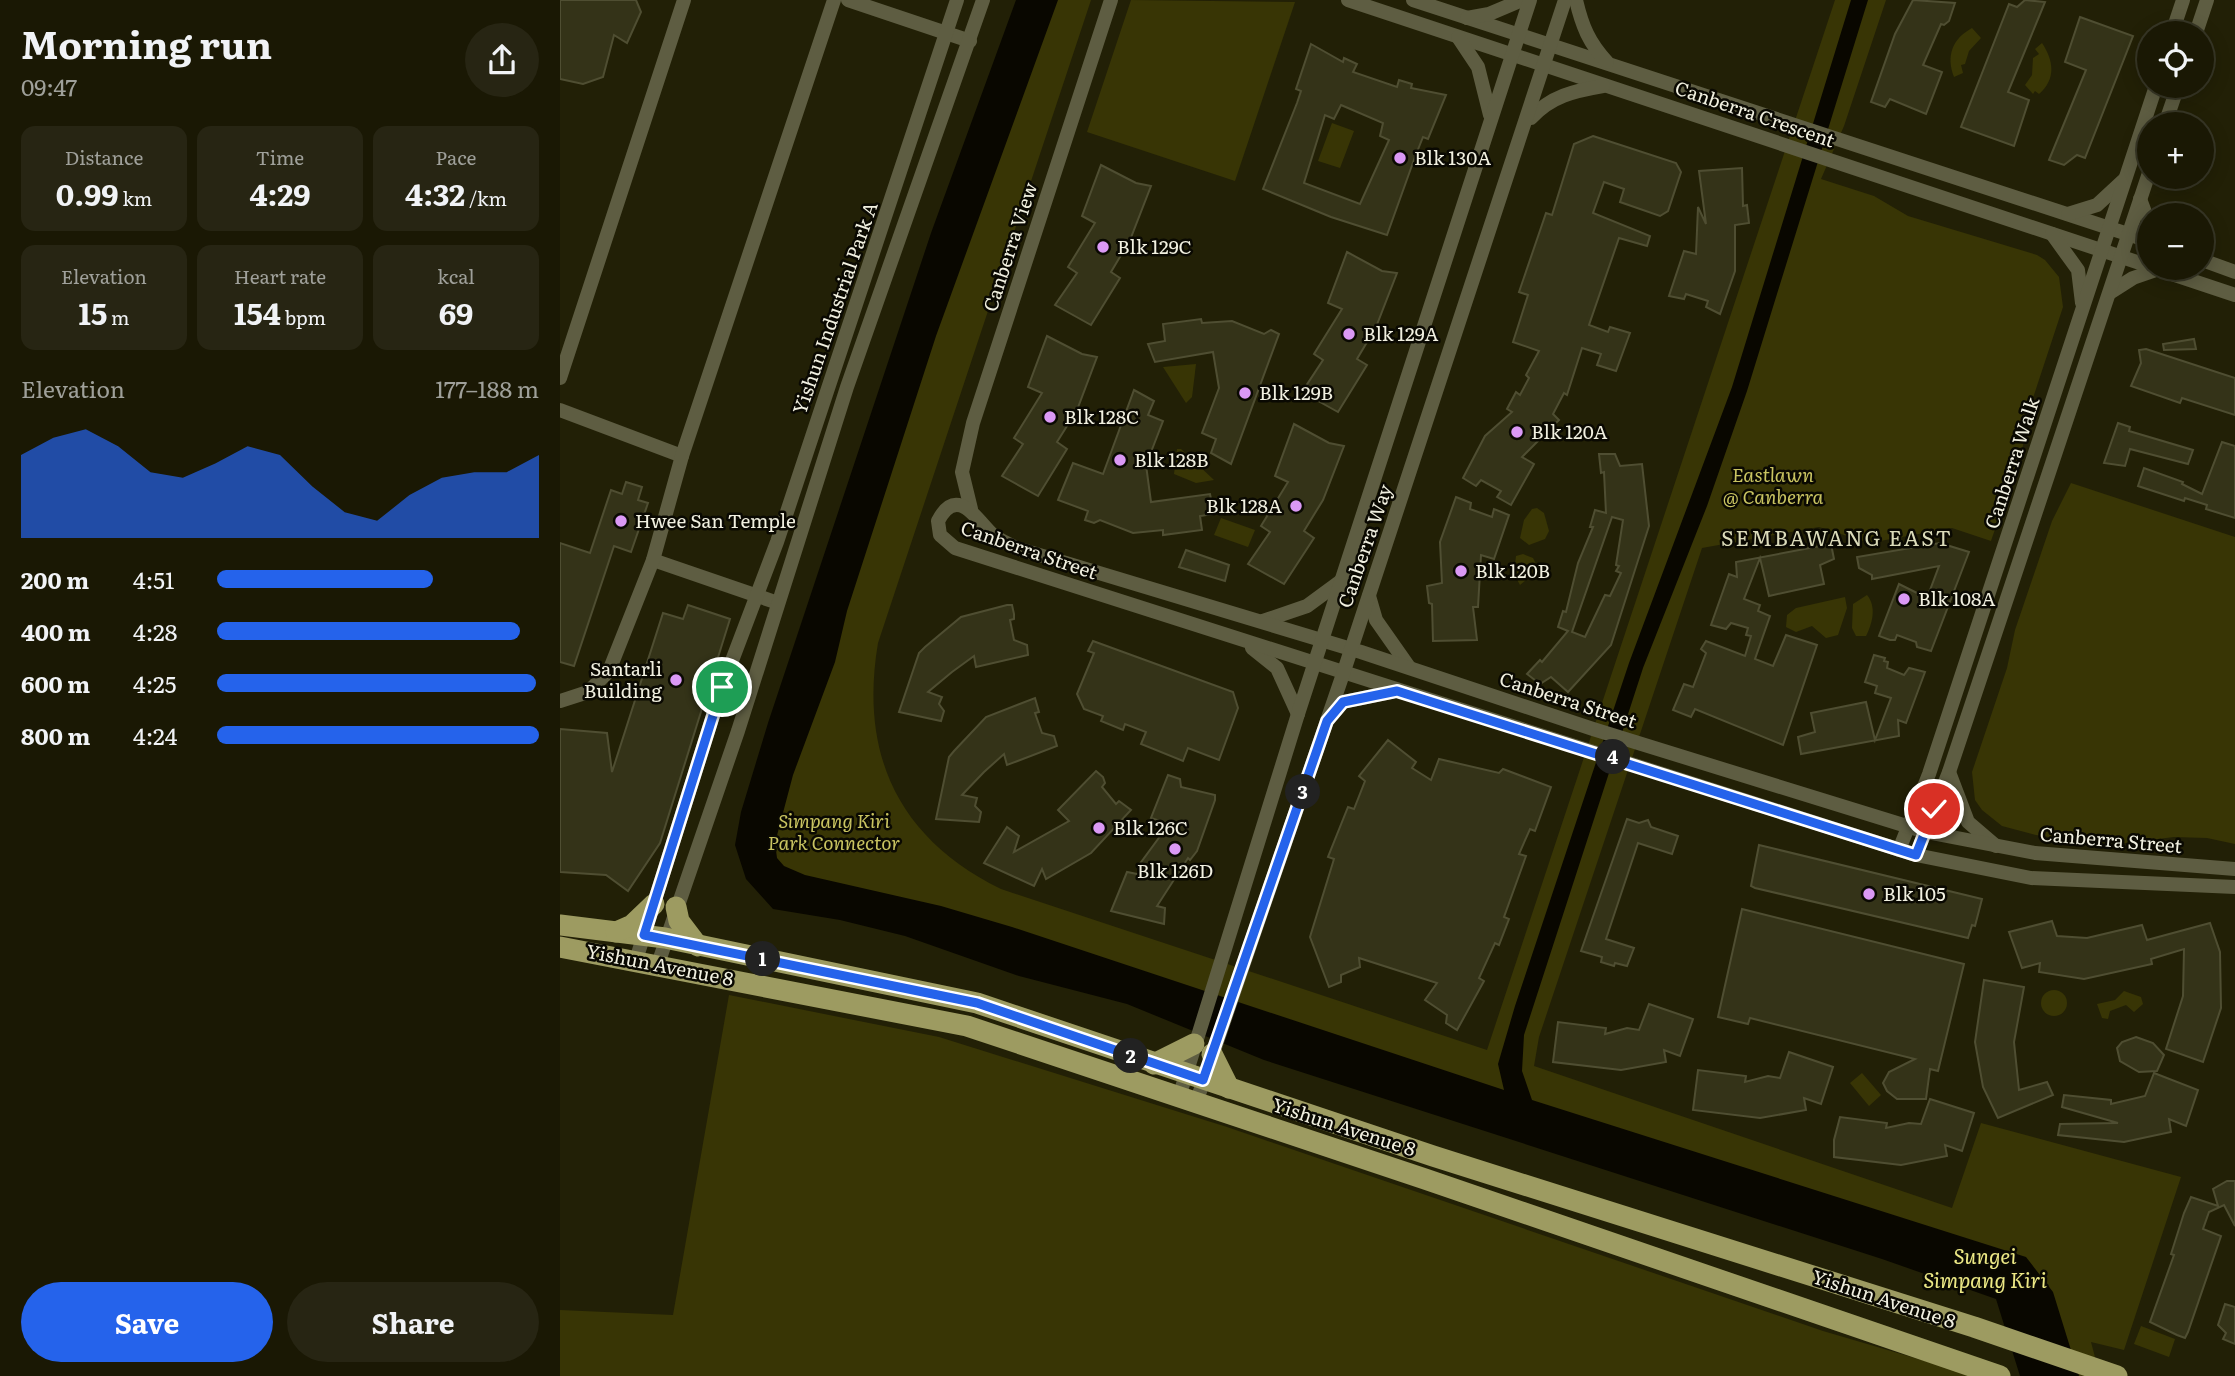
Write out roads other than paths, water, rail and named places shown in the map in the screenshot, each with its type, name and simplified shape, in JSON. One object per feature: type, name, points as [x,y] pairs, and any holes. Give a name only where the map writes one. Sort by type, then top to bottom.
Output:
[{"type":"main road","points":[[616,932],[632,925],[654,904]]},
{"type":"main road","points":[[676,907],[679,921],[698,946]]},
{"type":"main road","name":"Yishun Avenue 8","points":[[560,925],[654,937],[977,1003],[1154,1064],[1974,1327],[2117,1376]]},
{"type":"main road","name":"Yishun Avenue 8","points":[[560,947],[967,1026],[2000,1376]]},
{"type":"main road","points":[[1154,1064],[1204,1048],[1229,1088]]},
{"type":"street","points":[[560,378],[684,0]]},
{"type":"street","points":[[560,701],[588,692],[608,671],[653,560],[682,456],[834,0]]},
{"type":"street","points":[[848,0],[970,41]]},
{"type":"street","name":"Yishun Industrial Park A","points":[[657,964],[654,904],[722,687],[758,595],[957,0]]},
{"type":"street","name":"Yishun Industrial Park A","points":[[636,960],[676,907],[847,387],[983,0]]},
{"type":"street","name":"Canberra View","points":[[971,509],[962,472],[973,423],[1111,0]]},
{"type":"street","name":"Canberra Crescent","points":[[1348,0],[2137,263]]},
{"type":"street","name":"Canberra Crescent","points":[[1413,0],[2063,215],[2137,237]]},
{"type":"street","points":[[1465,18],[1489,14],[1522,0]]},
{"type":"street","name":"Canberra Way","points":[[1194,1077],[1204,1048],[1213,984],[1490,117],[1530,0]]},
{"type":"street","name":"Canberra Way","points":[[1188,1100],[1204,1048],[1234,992],[1352,649],[1528,121],[1565,0]]},
{"type":"street","points":[[1576,0],[1592,46],[1608,63]]},
{"type":"street","points":[[2176,21],[2183,0]]},
{"type":"street","points":[[2200,21],[2207,0]]},
{"type":"street","points":[[1458,37],[1478,67],[1490,117]]},
{"type":"street","points":[[1528,121],[1540,108],[1570,91],[1608,86]]},
{"type":"street","name":"Canberra Walk","points":[[1899,850],[1929,774],[2151,98]]},
{"type":"street","points":[[2063,215],[2097,205],[2127,176]]},
{"type":"street","name":"Canberra Walk","points":[[1916,855],[1948,772],[2143,189]]},
{"type":"street","points":[[2140,199],[2142,203]]},
{"type":"street","points":[[2052,234],[2078,270],[2082,288],[2081,315]]},
{"type":"street","points":[[2214,264],[2235,272]]},
{"type":"street","points":[[2111,292],[2137,276]]},
{"type":"street","name":"Canberra Crescent","points":[[2190,280],[2235,295]]},
{"type":"street","points":[[560,410],[682,456]]},
{"type":"street","name":"Canberra Street","points":[[2235,869],[2035,853],[1926,832],[1593,729],[1352,649],[1016,548],[993,534],[971,509],[962,506],[948,509],[938,521],[940,535],[955,548],[1314,665],[1626,761],[1916,855],[2031,878],[2235,887]]},
{"type":"street","points":[[653,560],[778,603]]},
{"type":"street","points":[[1261,622],[1307,606],[1342,581]]},
{"type":"street","points":[[1369,596],[1376,620],[1409,668]]},
{"type":"street","points":[[1247,643],[1277,668],[1298,714]]},
{"type":"street","points":[[1327,721],[1343,702],[1397,691]]},
{"type":"street","points":[[1948,772],[1968,822],[1997,847]]},
{"type":"water","name":"Sungei Simpang Kiri","points":[[1016,0],[1058,0],[936,336],[847,611],[835,662],[793,775],[775,843],[777,858],[784,866],[805,875],[941,906],[1012,927],[1504,1090],[1498,1064],[1629,663],[1732,387],[1851,0],[1868,0],[1747,391],[1707,506],[1643,668],[1524,1035],[1522,1071],[1532,1100],[2026,1257],[2053,1292],[2079,1376],[2020,1376],[1996,1299],[1882,1259],[1264,1060],[1127,1004],[1019,976],[905,936],[840,920],[773,909],[746,879],[735,845],[741,812],[768,723],[931,233]]},
{"type":"place","name":"Blk 130A","points":[[1400,158]]},
{"type":"place","name":"Blk 129C","points":[[1103,247]]},
{"type":"place","name":"Blk 129A","points":[[1349,334]]},
{"type":"place","name":"Blk 129B","points":[[1245,393]]},
{"type":"place","name":"Blk 128C","points":[[1050,417]]},
{"type":"place","name":"Blk 120A","points":[[1517,432]]},
{"type":"place","name":"Blk 128B","points":[[1120,460]]},
{"type":"place","name":"Blk 128A","points":[[1296,506]]},
{"type":"place","name":"Hwee San Temple","points":[[621,521]]},
{"type":"place","name":"Blk 120B","points":[[1461,571]]},
{"type":"place","name":"Blk 108A","points":[[1904,599]]},
{"type":"place","name":"Santarli Building","points":[[676,680]]},
{"type":"place","name":"Blk 126C","points":[[1099,828]]},
{"type":"place","name":"Blk 126D","points":[[1175,849]]},
{"type":"place","name":"Blk 105","points":[[1869,894]]},
{"type":"district","name":"SEMBAWANG EAST","points":[[1837,539]]},
{"type":"park label","name":"Eastlawn @ Canberra","points":[[1773,486]]},
{"type":"park label","name":"Simpang Kiri Park Connector","points":[[834,832]]}]
